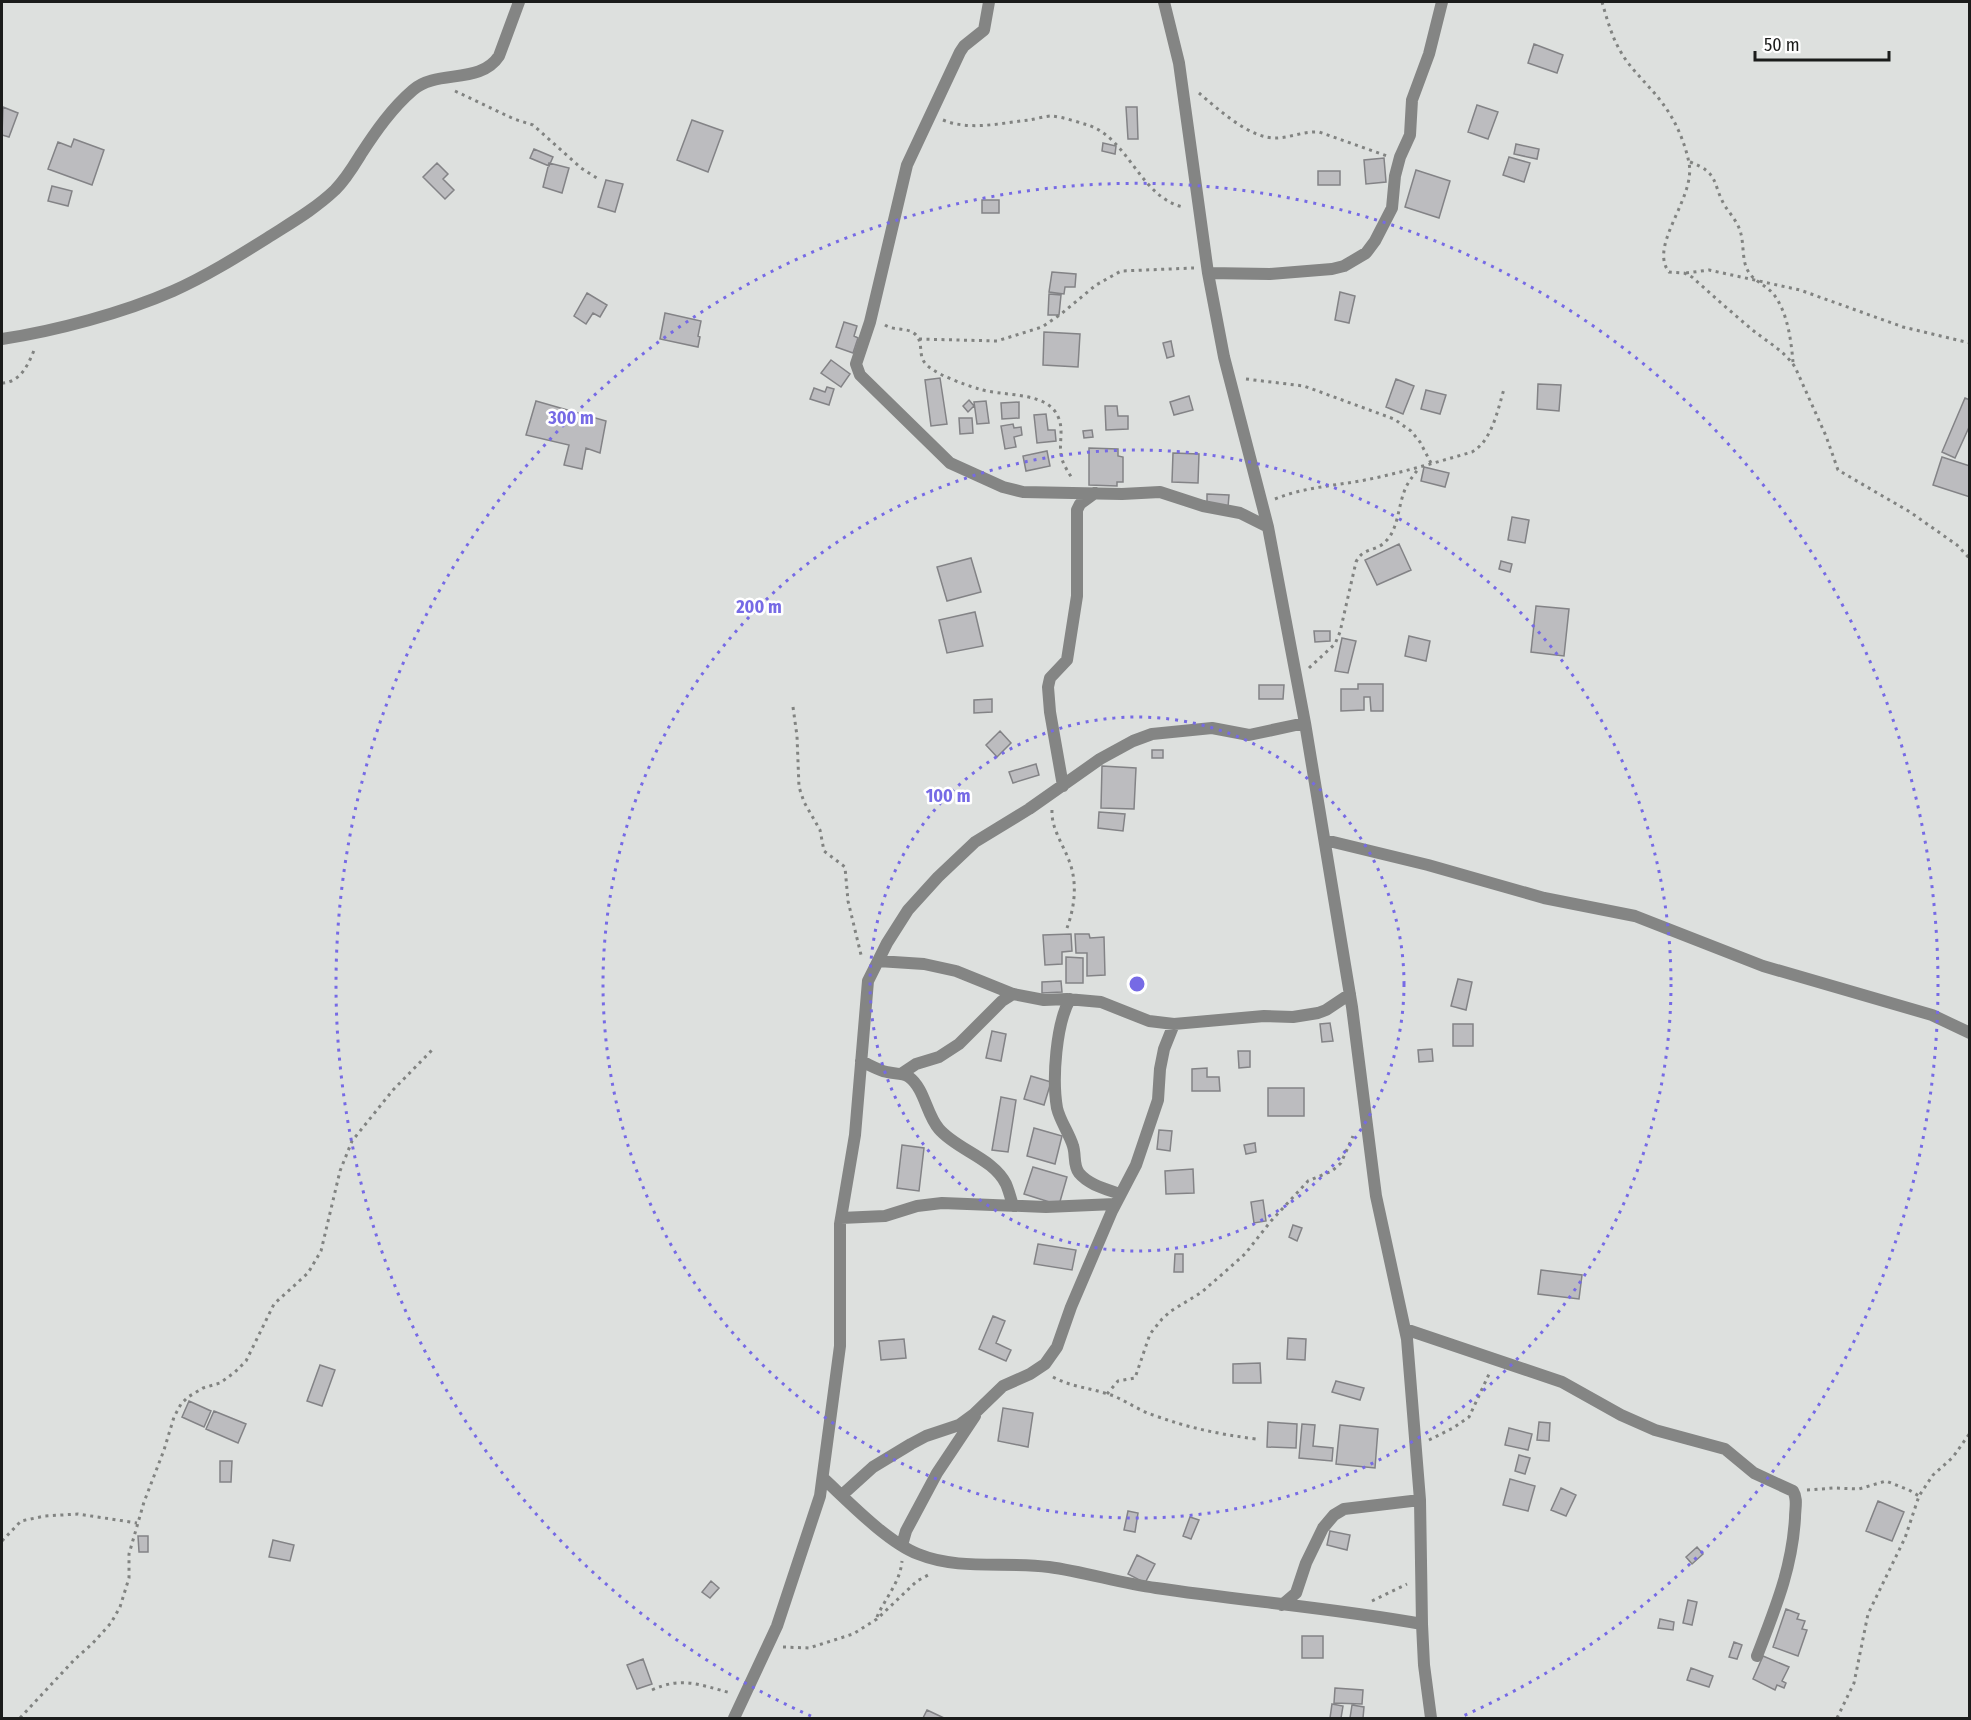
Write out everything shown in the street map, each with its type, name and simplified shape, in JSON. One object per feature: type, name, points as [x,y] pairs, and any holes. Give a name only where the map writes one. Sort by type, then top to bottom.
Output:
[{"type":"street","points":[[2,339],[117,311],[172,291],[232,260],[302,216],[321,203],[347,178],[379,127],[400,102],[419,85],[481,71],[495,63],[519,2]]},
{"type":"street","points":[[989,2],[984,30],[962,48],[907,165],[873,309],[856,364],[860,375],[950,463],[1012,490],[1095,494],[1160,492],[1209,507],[1240,513],[1268,527]]},
{"type":"street","points":[[1164,2],[1181,78],[1207,270],[1229,376],[1268,527],[1305,723],[1350,994],[1376,1196],[1405,1329],[1420,1500],[1422,1623],[1431,1719]]},
{"type":"street","points":[[1207,270],[1291,272],[1332,269],[1366,253],[1392,208],[1395,176],[1400,157],[1410,135],[1412,100],[1429,54],[1442,2]]},
{"type":"street","points":[[1059,789],[1048,687],[1053,674],[1066,660],[1077,596],[1077,510],[1080,504],[1095,494]]},
{"type":"street","points":[[734,1719],[777,1626],[820,1496],[840,1346],[841,1218],[855,1135],[868,981],[887,943],[908,910],[962,852],[1059,789],[1100,759],[1133,741],[1152,734],[1218,728],[1236,734],[1249,735],[1305,723]]},
{"type":"street","points":[[1325,840],[1428,865],[1544,898],[1635,916],[1763,966],[1932,1015],[1970,1033]]},
{"type":"street","points":[[878,961],[924,964],[956,971],[1013,994],[1044,1000],[1070,999],[1101,1002],[1149,1021],[1174,1024],[1264,1016],[1293,1017],[1318,1013],[1350,994]]},
{"type":"street","points":[[901,1074],[916,1064],[939,1057],[959,1044],[1002,1001],[1013,994]]},
{"type":"street","points":[[1070,999],[1060,1023],[1056,1080],[1058,1108],[1074,1147],[1076,1167],[1079,1172],[1118,1199]]},
{"type":"street","points":[[842,1495],[873,1467],[926,1436],[959,1425],[979,1410],[1003,1386],[1040,1368],[1058,1347],[1071,1307],[1118,1199],[1136,1165],[1158,1100],[1162,1059],[1174,1024]]},
{"type":"street","points":[[861,1061],[887,1072],[910,1078],[940,1130],[986,1163],[1006,1183],[1013,1206]]},
{"type":"street","points":[[841,1218],[885,1216],[917,1206],[942,1203],[1013,1206],[1118,1199]]},
{"type":"street","points":[[1405,1329],[1562,1382],[1621,1415],[1655,1430],[1725,1449],[1755,1473],[1793,1491],[1797,1497],[1794,1538],[1783,1590],[1757,1656]]},
{"type":"street","points":[[902,1545],[906,1531],[937,1473],[979,1410]]},
{"type":"street","points":[[823,1478],[879,1528],[902,1545],[916,1553],[950,1563],[1048,1567],[1145,1587],[1353,1612],[1422,1623]]},
{"type":"street","points":[[1281,1605],[1296,1593],[1323,1528],[1334,1515],[1344,1509],[1420,1500]]},
{"type":"path","points":[[1602,2],[1621,52],[1664,105],[1684,143],[1689,162],[1684,201],[1671,226],[1663,253],[1669,272],[1709,270],[1800,290],[1903,327],[1970,343]]},
{"type":"path","points":[[1181,78],[1224,115],[1256,133],[1276,138],[1319,132],[1380,154],[1400,157]]},
{"type":"path","points":[[432,81],[514,119],[533,125],[581,168],[600,180]]},
{"type":"path","points":[[931,113],[954,124],[970,126],[1053,116],[1087,125],[1101,131],[1121,150],[1160,196],[1176,205],[1200,211]]},
{"type":"path","points":[[1689,162],[1704,169],[1716,181],[1724,204],[1741,231],[1745,265],[1757,281],[1775,296],[1781,309],[1790,335],[1793,364]]},
{"type":"path","points":[[873,309],[887,327],[911,332],[919,339],[998,341],[1042,327],[1096,285],[1121,271],[1207,270]]},
{"type":"path","points":[[1684,273],[1692,277],[1750,329],[1782,351],[1793,364],[1826,436],[1838,470],[1910,512],[1957,545],[1970,559]]},
{"type":"path","points":[[2,383],[14,380],[22,374],[42,330]]},
{"type":"path","points":[[919,339],[922,359],[927,366],[946,377],[980,390],[1034,398],[1046,403],[1059,420],[1063,436],[1062,459],[1079,493]]},
{"type":"path","points":[[1229,376],[1304,386],[1394,419],[1416,437],[1431,464]]},
{"type":"path","points":[[1262,504],[1294,491],[1340,485],[1431,464],[1478,449],[1488,433],[1504,389]]},
{"type":"path","points":[[1296,678],[1335,644],[1359,555],[1387,540],[1395,523],[1404,492],[1420,466]]},
{"type":"path","points":[[793,706],[801,796],[820,830],[824,850],[845,867],[848,901],[868,981]]},
{"type":"path","points":[[1059,789],[1052,815],[1054,826],[1070,861],[1073,876],[1074,903],[1067,928]]},
{"type":"path","points":[[20,1719],[111,1623],[123,1600],[129,1578],[129,1554],[137,1523],[174,1417],[181,1404],[203,1388],[220,1383],[235,1372],[246,1360],[274,1304],[308,1273],[321,1251],[340,1171],[351,1141],[393,1090],[433,1049]]},
{"type":"path","points":[[1107,1394],[1118,1381],[1135,1378],[1150,1334],[1162,1319],[1202,1292],[1245,1254],[1271,1221],[1308,1181],[1332,1171],[1341,1163],[1351,1145],[1355,1130],[1366,1115]]},
{"type":"path","points":[[1414,1448],[1469,1417],[1496,1360]]},
{"type":"path","points":[[1040,1368],[1070,1385],[1107,1394],[1138,1409],[1193,1428],[1225,1436],[1256,1439]]},
{"type":"path","points":[[1837,1719],[1854,1683],[1868,1614],[1905,1538],[1919,1496],[1933,1475],[1953,1457],[1970,1433]]},
{"type":"path","points":[[1793,1491],[1859,1489],[1882,1481],[1900,1486],[1919,1496]]},
{"type":"path","points":[[2,1541],[21,1521],[45,1516],[78,1514],[137,1523]]},
{"type":"path","points":[[877,1619],[885,1599],[899,1577],[902,1545]]},
{"type":"path","points":[[766,1649],[809,1647],[853,1634],[877,1619],[917,1581],[950,1563]]},
{"type":"path","points":[[1353,1612],[1422,1577]]},
{"type":"path","points":[[652,1690],[678,1681],[730,1693],[743,1700]]},
{"type":"building","points":[[1534,44],[1563,55],[1557,73],[1528,63]]},
{"type":"building","points":[[1477,105],[1498,112],[1488,139],[1468,132]]},
{"type":"building","points":[[3,107],[18,113],[9,137],[2,135]]},
{"type":"building","points":[[1126,107],[1137,107],[1138,139],[1128,139]]},
{"type":"building","points":[[692,120],[723,131],[708,172],[677,160]]},
{"type":"building","points":[[74,139],[104,150],[92,185],[48,169],[58,142],[71,147]]},
{"type":"building","points":[[1103,143],[1116,146],[1115,154],[1102,151]]},
{"type":"building","points":[[1516,144],[1539,149],[1537,159],[1514,154]]},
{"type":"building","points":[[534,149],[553,157],[549,166],[530,158]]},
{"type":"building","points":[[1509,157],[1530,163],[1524,182],[1503,175]]},
{"type":"building","points":[[1384,158],[1386,182],[1366,184],[1364,160]]},
{"type":"building","points":[[437,163],[448,174],[443,179],[454,190],[445,199],[423,177]]},
{"type":"building","points":[[549,163],[569,168],[562,193],[543,187]]},
{"type":"building","points":[[1416,170],[1450,181],[1439,218],[1405,207]]},
{"type":"building","points":[[1318,171],[1340,171],[1340,185],[1318,185]]},
{"type":"building","points":[[606,180],[623,184],[615,212],[598,207]]},
{"type":"building","points":[[52,186],[72,191],[68,206],[48,201]]},
{"type":"building","points":[[982,200],[999,200],[999,213],[982,213]]},
{"type":"building","points":[[1052,272],[1076,274],[1075,287],[1065,287],[1064,294],[1049,292]]},
{"type":"building","points":[[1340,292],[1355,296],[1349,323],[1335,320]]},
{"type":"building","points":[[587,293],[607,305],[600,317],[593,313],[586,324],[574,316]]},
{"type":"building","points":[[1049,294],[1061,295],[1059,315],[1048,315]]},
{"type":"building","points":[[665,313],[701,321],[698,347],[660,339]]},
{"type":"building","points":[[844,322],[857,326],[854,336],[858,338],[853,353],[836,347]]},
{"type":"building","points":[[1044,332],[1080,334],[1078,367],[1043,365]]},
{"type":"building","points":[[1171,341],[1174,356],[1167,358],[1163,343]]},
{"type":"building","points":[[831,360],[850,374],[841,387],[821,373]]},
{"type":"building","points":[[940,378],[947,424],[931,426],[925,380]]},
{"type":"building","points":[[1396,379],[1414,386],[1403,414],[1386,407]]},
{"type":"building","points":[[1538,384],[1561,385],[1559,411],[1537,409]]},
{"type":"building","points":[[827,387],[834,389],[829,405],[810,399],[814,388],[825,392]]},
{"type":"building","points":[[1426,390],[1446,395],[1440,414],[1421,409]]},
{"type":"building","points":[[1189,396],[1193,410],[1174,415],[1170,402]]},
{"type":"building","points":[[1965,398],[1970,400],[1970,425],[1955,458],[1942,452]]},
{"type":"building","points":[[969,400],[974,406],[968,412],[963,406]]},
{"type":"building","points":[[536,401],[606,421],[600,453],[586,448],[582,469],[564,465],[569,445],[526,435]]},
{"type":"building","points":[[986,401],[989,423],[977,424],[974,402]]},
{"type":"building","points":[[1019,402],[1019,418],[1002,419],[1001,403]]},
{"type":"building","points":[[1105,406],[1117,406],[1118,416],[1128,416],[1128,429],[1106,430]]},
{"type":"building","points":[[1046,414],[1048,430],[1055,430],[1056,441],[1037,443],[1034,415]]},
{"type":"building","points":[[959,418],[972,418],[973,433],[960,434]]},
{"type":"building","points":[[1013,424],[1014,428],[1021,427],[1022,435],[1014,437],[1016,447],[1005,449],[1001,426]]},
{"type":"building","points":[[1092,430],[1093,437],[1084,438],[1083,431]]},
{"type":"building","points":[[1089,448],[1118,449],[1118,456],[1123,457],[1123,482],[1117,482],[1117,486],[1089,485]]},
{"type":"building","points":[[1047,451],[1050,466],[1026,471],[1023,456]]},
{"type":"building","points":[[1173,453],[1199,454],[1198,483],[1172,482]]},
{"type":"building","points":[[1942,457],[1970,466],[1970,497],[1933,485]]},
{"type":"building","points":[[1424,467],[1449,473],[1445,487],[1421,481]]},
{"type":"building","points":[[1207,494],[1229,495],[1228,507],[1207,506]]},
{"type":"building","points":[[1512,517],[1529,520],[1525,543],[1508,540]]},
{"type":"building","points":[[1399,544],[1411,570],[1377,585],[1365,560]]},
{"type":"building","points":[[971,558],[981,592],[947,601],[937,567]]},
{"type":"building","points":[[1501,561],[1512,564],[1510,572],[1499,569]]},
{"type":"building","points":[[1536,606],[1569,609],[1564,656],[1531,652]]},
{"type":"building","points":[[975,612],[983,646],[947,653],[939,620]]},
{"type":"building","points":[[1314,631],[1330,631],[1330,641],[1315,642]]},
{"type":"building","points":[[1409,636],[1430,641],[1426,661],[1405,656]]},
{"type":"building","points":[[1342,638],[1356,641],[1348,673],[1335,671]]},
{"type":"building","points":[[1358,684],[1383,684],[1383,711],[1371,711],[1370,697],[1364,697],[1364,710],[1341,711],[1341,689],[1358,689]]},
{"type":"building","points":[[1259,685],[1284,685],[1283,699],[1259,699]]},
{"type":"building","points":[[992,699],[992,712],[974,713],[974,700]]},
{"type":"building","points":[[1000,731],[1011,743],[997,757],[986,745]]},
{"type":"building","points":[[1152,750],[1163,750],[1163,758],[1152,758]]},
{"type":"building","points":[[1036,764],[1039,775],[1013,783],[1009,772]]},
{"type":"building","points":[[1102,766],[1136,768],[1134,809],[1101,808]]},
{"type":"building","points":[[1099,812],[1125,814],[1123,831],[1098,828]]},
{"type":"building","points":[[1071,934],[1072,951],[1062,952],[1062,964],[1045,965],[1043,935]]},
{"type":"building","points":[[1075,934],[1089,934],[1090,938],[1104,937],[1105,975],[1087,976],[1087,953],[1076,953]]},
{"type":"building","points":[[1066,957],[1083,958],[1083,983],[1066,983]]},
{"type":"building","points":[[1458,979],[1472,982],[1466,1010],[1451,1006]]},
{"type":"building","points":[[1061,981],[1062,992],[1042,993],[1042,982]]},
{"type":"building","points":[[1330,1023],[1333,1041],[1322,1042],[1320,1024]]},
{"type":"building","points":[[1453,1024],[1473,1024],[1473,1046],[1453,1046]]},
{"type":"building","points":[[992,1031],[1006,1034],[1001,1061],[986,1058]]},
{"type":"building","points":[[1432,1049],[1433,1061],[1419,1062],[1418,1050]]},
{"type":"building","points":[[1238,1051],[1250,1051],[1250,1067],[1239,1068]]},
{"type":"building","points":[[1207,1068],[1207,1077],[1219,1077],[1220,1091],[1192,1091],[1192,1069]]},
{"type":"building","points":[[1031,1076],[1051,1082],[1044,1105],[1024,1099]]},
{"type":"building","points":[[1268,1088],[1304,1088],[1304,1116],[1268,1116]]},
{"type":"building","points":[[1001,1097],[1016,1100],[1008,1152],[992,1150]]},
{"type":"building","points":[[1034,1128],[1062,1136],[1055,1164],[1027,1156]]},
{"type":"building","points":[[1159,1130],[1172,1131],[1170,1151],[1157,1149]]},
{"type":"building","points":[[1255,1143],[1256,1152],[1246,1154],[1244,1145]]},
{"type":"building","points":[[902,1145],[924,1148],[919,1191],[897,1188]]},
{"type":"building","points":[[1033,1167],[1067,1177],[1059,1205],[1024,1194]]},
{"type":"building","points":[[1193,1169],[1194,1193],[1166,1194],[1165,1171]]},
{"type":"building","points":[[1263,1200],[1266,1221],[1254,1223],[1251,1202]]},
{"type":"building","points":[[1293,1225],[1302,1228],[1297,1241],[1289,1237]]},
{"type":"building","points":[[1038,1244],[1076,1250],[1072,1270],[1034,1264]]},
{"type":"building","points":[[1175,1254],[1183,1254],[1183,1272],[1174,1272]]},
{"type":"building","points":[[1541,1270],[1582,1275],[1579,1299],[1538,1294]]},
{"type":"building","points":[[993,1316],[1005,1321],[996,1343],[1011,1350],[1006,1361],[979,1349]]},
{"type":"building","points":[[1288,1338],[1306,1339],[1305,1360],[1287,1359]]},
{"type":"building","points":[[904,1339],[906,1358],[881,1360],[879,1341]]},
{"type":"building","points":[[1260,1363],[1261,1383],[1233,1383],[1233,1364]]},
{"type":"building","points":[[320,1365],[335,1370],[322,1406],[307,1401]]},
{"type":"building","points":[[1336,1381],[1364,1388],[1360,1400],[1332,1392]]},
{"type":"building","points":[[189,1401],[211,1411],[204,1427],[182,1417]]},
{"type":"building","points":[[1003,1408],[1033,1413],[1028,1447],[998,1441]]},
{"type":"building","points":[[214,1411],[246,1424],[238,1443],[206,1429]]},
{"type":"building","points":[[1268,1422],[1297,1424],[1296,1448],[1267,1447]]},
{"type":"building","points":[[1539,1422],[1550,1423],[1549,1441],[1537,1440]]},
{"type":"building","points":[[1302,1424],[1315,1425],[1313,1446],[1333,1448],[1332,1461],[1299,1458]]},
{"type":"building","points":[[1340,1425],[1378,1429],[1375,1468],[1336,1464]]},
{"type":"building","points":[[1509,1428],[1532,1434],[1528,1450],[1505,1445]]},
{"type":"building","points":[[1519,1455],[1530,1458],[1525,1474],[1515,1471]]},
{"type":"building","points":[[220,1461],[232,1461],[231,1482],[220,1482]]},
{"type":"building","points":[[1510,1479],[1535,1486],[1528,1511],[1503,1505]]},
{"type":"building","points":[[1561,1488],[1576,1495],[1566,1516],[1551,1510]]},
{"type":"building","points":[[1878,1501],[1904,1512],[1892,1541],[1866,1531]]},
{"type":"building","points":[[1128,1511],[1138,1513],[1135,1532],[1124,1530]]},
{"type":"building","points":[[1190,1517],[1199,1520],[1191,1539],[1183,1536]]},
{"type":"building","points":[[1330,1531],[1350,1535],[1347,1550],[1327,1545]]},
{"type":"building","points":[[138,1536],[148,1536],[148,1552],[139,1552]]},
{"type":"building","points":[[273,1540],[294,1545],[290,1561],[269,1557]]},
{"type":"building","points":[[1697,1547],[1703,1554],[1692,1564],[1686,1557]]},
{"type":"building","points":[[1137,1555],[1155,1564],[1145,1583],[1128,1574]]},
{"type":"building","points":[[711,1581],[719,1588],[710,1598],[702,1592]]},
{"type":"building","points":[[1688,1600],[1697,1602],[1692,1625],[1683,1623]]},
{"type":"building","points":[[1786,1609],[1799,1614],[1797,1619],[1805,1621],[1802,1629],[1807,1630],[1798,1656],[1773,1647]]},
{"type":"building","points":[[1660,1619],[1674,1622],[1673,1630],[1658,1628]]},
{"type":"building","points":[[1302,1636],[1323,1636],[1323,1658],[1302,1658]]},
{"type":"building","points":[[1734,1642],[1742,1645],[1737,1659],[1729,1657]]},
{"type":"building","points":[[1763,1656],[1789,1667],[1782,1681],[1786,1683],[1784,1688],[1777,1685],[1775,1690],[1753,1679]]},
{"type":"building","points":[[643,1659],[652,1684],[637,1689],[627,1665]]},
{"type":"building","points":[[1691,1668],[1713,1676],[1709,1687],[1687,1680]]},
{"type":"building","points":[[1335,1688],[1363,1690],[1362,1704],[1334,1703]]},
{"type":"building","points":[[1332,1704],[1343,1706],[1341,1718],[1330,1718]]},
{"type":"building","points":[[1352,1705],[1364,1707],[1363,1718],[1350,1718]]},
{"type":"building","points":[[927,1710],[944,1718],[923,1718]]}]
